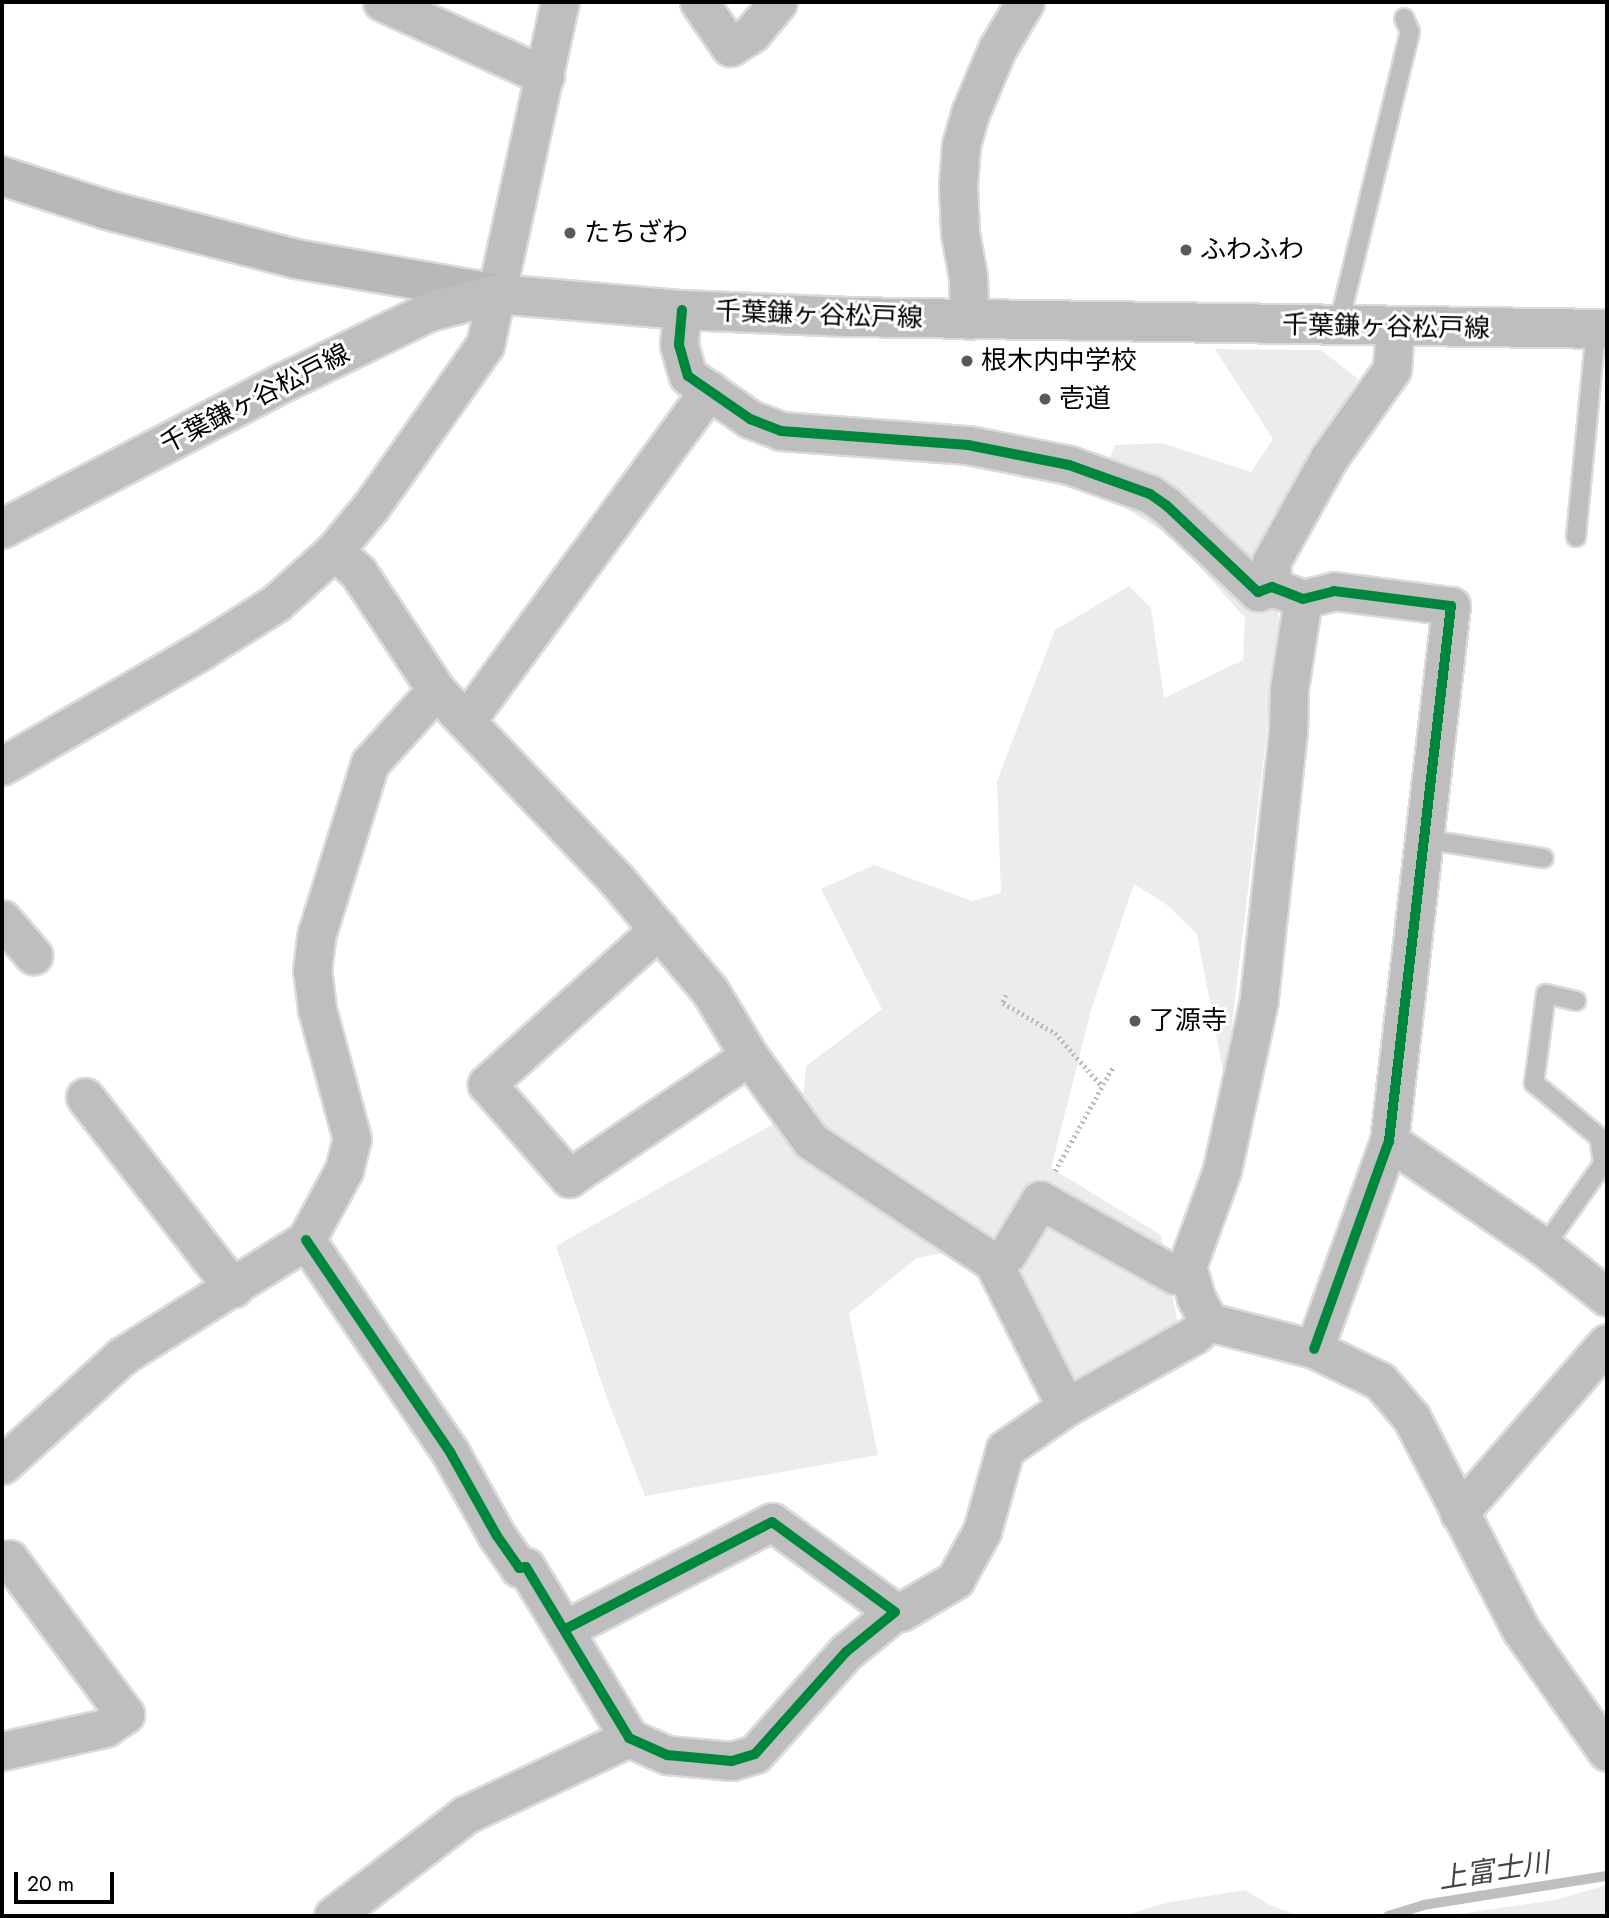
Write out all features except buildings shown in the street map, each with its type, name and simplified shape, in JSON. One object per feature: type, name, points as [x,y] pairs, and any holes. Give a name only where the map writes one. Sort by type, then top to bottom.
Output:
[{"type":"main road","name":"千葉鎌ヶ谷松戸線","points":[[3,527],[283,383],[429,312],[498,294],[682,310],[968,320],[1601,329]]},
{"type":"street","points":[[382,2],[545,76]]},
{"type":"street","points":[[2,766],[202,650],[276,603],[334,551],[372,505],[485,345],[560,2]]},
{"type":"street","points":[[699,2],[730,47],[752,33],[778,2]]},
{"type":"street","points":[[968,320],[968,277],[960,233],[958,185],[961,145],[971,111],[996,49],[1025,2]]},
{"type":"street","points":[[2,176],[107,210],[296,259],[498,294]]},
{"type":"street","points":[[682,310],[679,345],[688,376],[750,419],[781,432],[968,445],[1069,465],[1150,494],[1166,505],[1258,592],[1334,591],[1451,606],[1389,1141],[1314,1349]]},
{"type":"street","points":[[1395,327],[1392,369],[1329,458],[1271,562],[1288,593],[1289,688],[1259,1000],[1222,1170],[1187,1266],[1196,1298],[1209,1322],[1314,1349],[1380,1381],[1411,1417],[1521,1630],[1607,1752]]},
{"type":"street","points":[[466,720],[709,390]]},
{"type":"street","points":[[334,551],[358,572],[436,690],[617,879],[710,990],[749,1056],[811,1141],[993,1262],[1066,1407]]},
{"type":"street","points":[[2,1465],[122,1356],[306,1240],[344,1170],[352,1139],[317,1009],[312,971],[317,933],[370,763],[436,690]]},
{"type":"street","points":[[2,919],[33,955]]},
{"type":"street","points":[[659,929],[487,1084],[569,1178],[749,1056]]},
{"type":"street","points":[[85,1097],[233,1288]]},
{"type":"street","points":[[1389,1141],[1544,1247],[1607,1297]]},
{"type":"street","points":[[993,1262],[1008,1253],[1040,1200],[1175,1276],[1189,1274]]},
{"type":"street","points":[[306,1240],[450,1452],[497,1536],[519,1568],[527,1567],[629,1738],[667,1755],[732,1761],[755,1754],[846,1653],[895,1612]]},
{"type":"street","points":[[566,1629],[772,1522],[895,1612],[901,1612],[955,1580],[982,1531],[1005,1449],[1066,1407],[1194,1335],[1209,1322]]},
{"type":"street","points":[[1459,1513],[1607,1343]]},
{"type":"street","points":[[2,1563],[9,1559],[125,1714],[105,1728],[2,1751]]},
{"type":"street","points":[[333,1916],[465,1815],[629,1738]]},
{"type":"lane","points":[[1338,327],[1410,32],[1404,18]]},
{"type":"lane","points":[[1576,537],[1601,329]]},
{"type":"lane","points":[[1424,839],[1543,858]]},
{"type":"lane","points":[[1544,1247],[1603,1164],[1599,1137],[1534,1083],[1546,994],[1576,1001]]},
{"type":"path","points":[[1006,995],[1003,1003],[1055,1033],[1102,1086]]},
{"type":"path","points":[[1040,1200],[1114,1065]]},
{"type":"shaded area","points":[[1215,349],[1321,350],[1358,379],[1262,552],[1280,621],[1225,1082],[1197,934],[1166,904],[1134,884],[1092,1007],[1051,1168],[1161,1235],[1178,1324],[1069,1384],[1008,1241],[917,1258],[849,1313],[878,1455],[645,1496],[605,1393],[556,1246],[802,1108],[806,1066],[882,1009],[821,889],[874,865],[972,901],[1001,893],[997,781],[1055,630],[1129,586],[1151,608],[1164,698],[1243,660],[1245,618],[1174,538],[1097,491],[1115,445],[1162,443],[1251,472],[1273,439]]},
{"type":"shaded area","points":[[1607,1885],[1607,1916],[1445,1916],[1555,1900]]},
{"type":"shaded area","points":[[1245,1890],[1270,1905],[1299,1916],[1123,1916],[1165,1903]]},
{"type":"waterway","name":"上富士川","points":[[1388,1916],[1423,1905],[1607,1876]]},
{"type":"cycle path","points":[[682,310],[679,345],[688,376],[750,419],[781,431],[968,445],[1069,465],[1150,494],[1166,505],[1258,592],[1272,587],[1303,599],[1334,591],[1451,606],[1389,1141],[1314,1349]]},
{"type":"cycle path","points":[[306,1240],[450,1452],[497,1536],[519,1568],[526,1567],[629,1738],[667,1755],[732,1761],[755,1754],[846,1652],[895,1612],[772,1522],[566,1629]]},
{"type":"place","name":"たちざわ","points":[[570,233]]},
{"type":"place","name":"ふわふわ","points":[[1186,250]]},
{"type":"place","name":"根木内中学校","points":[[967,361]]},
{"type":"place","name":"壱道","points":[[1045,399]]},
{"type":"place","name":"了源寺","points":[[1135,1021]]}]
